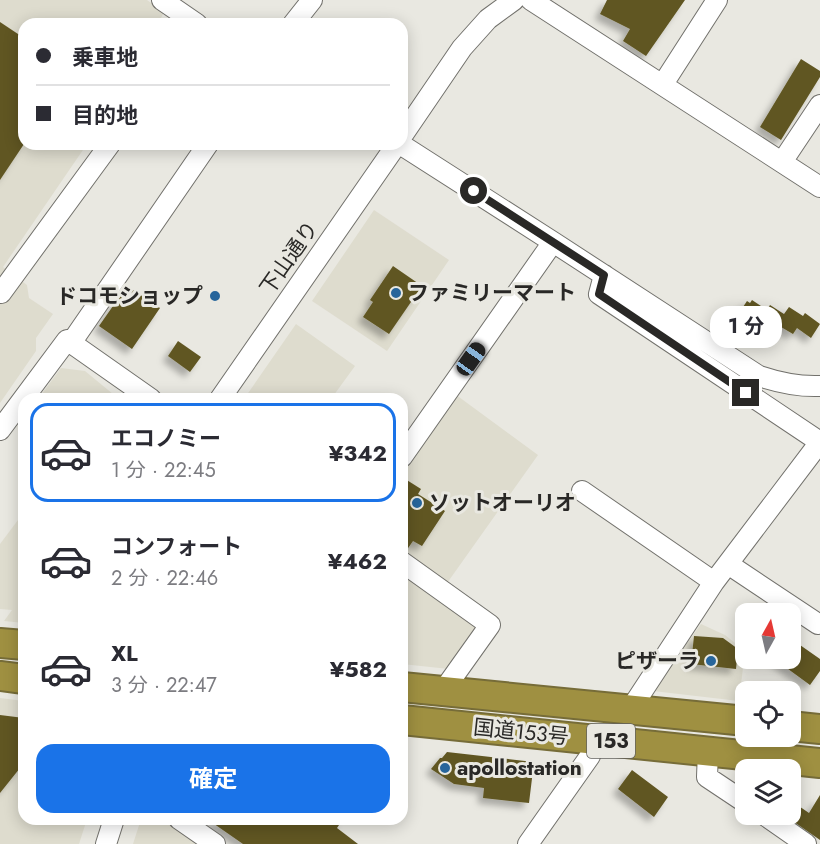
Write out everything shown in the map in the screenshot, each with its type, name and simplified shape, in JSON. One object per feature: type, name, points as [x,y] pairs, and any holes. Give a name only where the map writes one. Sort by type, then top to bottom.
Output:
[{"type":"highway","points":[[0,643],[18,644]]},
{"type":"highway","points":[[0,676],[18,678]]},
{"type":"highway","name":"国道153号","points":[[408,688],[735,720]]},
{"type":"highway","name":"国道153号","points":[[408,721],[820,763]]},
{"type":"highway","points":[[801,727],[820,729]]},
{"type":"street","points":[[162,0],[184,18]]},
{"type":"street","points":[[298,18],[312,0]]},
{"type":"street","points":[[408,127],[462,48],[488,19],[514,0]]},
{"type":"street","points":[[531,0],[820,187]]},
{"type":"street","points":[[663,84],[717,0]]},
{"type":"street","points":[[782,162],[820,105]]},
{"type":"street","points":[[1,293],[106,150]]},
{"type":"street","points":[[71,343],[204,150]]},
{"type":"street","name":"下山通り","points":[[224,393],[395,150]]},
{"type":"street","points":[[408,150],[759,376],[797,387],[820,386]]},
{"type":"street","points":[[408,448],[553,242]]},
{"type":"street","points":[[604,275],[599,294],[820,442],[714,582],[630,710]]},
{"type":"street","points":[[27,393],[66,340],[142,393]]},
{"type":"street","points":[[0,430],[18,405]]},
{"type":"street","points":[[582,491],[714,582]]},
{"type":"street","points":[[728,564],[818,624]]},
{"type":"street","points":[[408,566],[490,625],[443,691]]},
{"type":"street","points":[[708,752],[706,777],[735,796]]},
{"type":"street","points":[[528,844],[590,756]]},
{"type":"street","points":[[106,844],[112,825]]},
{"type":"street","points":[[187,825],[214,844]]},
{"type":"street","points":[[779,825],[806,844]]},
{"type":"shaded area","points":[[0,0],[147,0],[164,12],[161,18],[18,18],[18,150],[83,150],[3,267],[27,285],[29,298],[53,314],[36,338],[36,351],[0,403]]},
{"type":"shaded area","points":[[374,210],[449,260],[387,351],[312,301]]},
{"type":"shaded area","points":[[296,324],[355,366],[335,393],[248,393]]},
{"type":"shaded area","points":[[61,368],[85,371],[112,393],[42,393]]},
{"type":"shaded area","points":[[444,386],[538,455],[445,586],[408,560],[408,437]]},
{"type":"shaded area","points":[[18,520],[18,622],[4,621],[12,610],[0,609],[0,544]]},
{"type":"shaded area","points":[[408,572],[482,624],[449,669],[408,665]]},
{"type":"shaded area","points":[[701,624],[725,635],[735,643],[735,669],[743,669],[741,681],[735,681],[735,701],[653,691]]},
{"type":"shaded area","points":[[0,698],[18,700],[18,825],[85,825],[79,844],[0,844]]},
{"type":"shaded area","points":[[139,825],[180,825],[207,844],[133,844]]},
{"type":"building","points":[[607,0],[685,0],[646,56],[623,41],[630,29],[600,14]]},
{"type":"building","points":[[0,22],[18,34],[18,150],[20,150],[0,180]]},
{"type":"building","points":[[801,59],[820,71],[820,77],[781,140],[760,127]]},
{"type":"building","name":"ファミリーマート","points":[[393,266],[422,286],[389,334],[363,317],[373,302],[370,300]]},
{"type":"building","points":[[127,286],[160,308],[132,349],[99,326]]},
{"type":"building","points":[[752,300],[767,310],[770,305],[784,314],[789,307],[803,316],[805,313],[820,324],[811,338],[797,328],[793,334],[781,327],[778,332],[763,321],[759,327],[739,313],[747,301],[750,303]]},
{"type":"building","points":[[178,341],[201,357],[190,372],[168,356]]},
{"type":"building","name":"ソットオーリオ","points":[[408,481],[421,489],[418,494],[445,511],[422,546],[413,541],[408,548]]},
{"type":"building","points":[[694,636],[723,638],[735,647],[735,669],[691,664]]},
{"type":"building","points":[[801,646],[820,659],[820,671],[810,685],[788,669],[801,669]]},
{"type":"building","points":[[0,715],[18,717],[18,770],[0,793]]},
{"type":"building","points":[[447,752],[534,762],[529,803],[483,798],[484,788],[454,784],[431,769]]},
{"type":"building","points":[[632,770],[668,797],[654,817],[618,789]]},
{"type":"building","points":[[820,795],[820,840],[799,825],[801,825],[801,808],[809,813]]},
{"type":"building","points":[[216,825],[339,825],[337,828],[358,844],[243,844]]},
{"type":"place","name":"ファミリーマート","points":[[396,293]]},
{"type":"place","name":"ドコモショップ","points":[[215,296]]},
{"type":"place","name":"ソットオーリオ","points":[[417,503]]},
{"type":"place","name":"ピザーラ","points":[[711,661]]},
{"type":"place","name":"apollostation","points":[[445,768]]},
{"type":"route","points":[[474,191],[604,275],[599,294],[746,393]]}]
